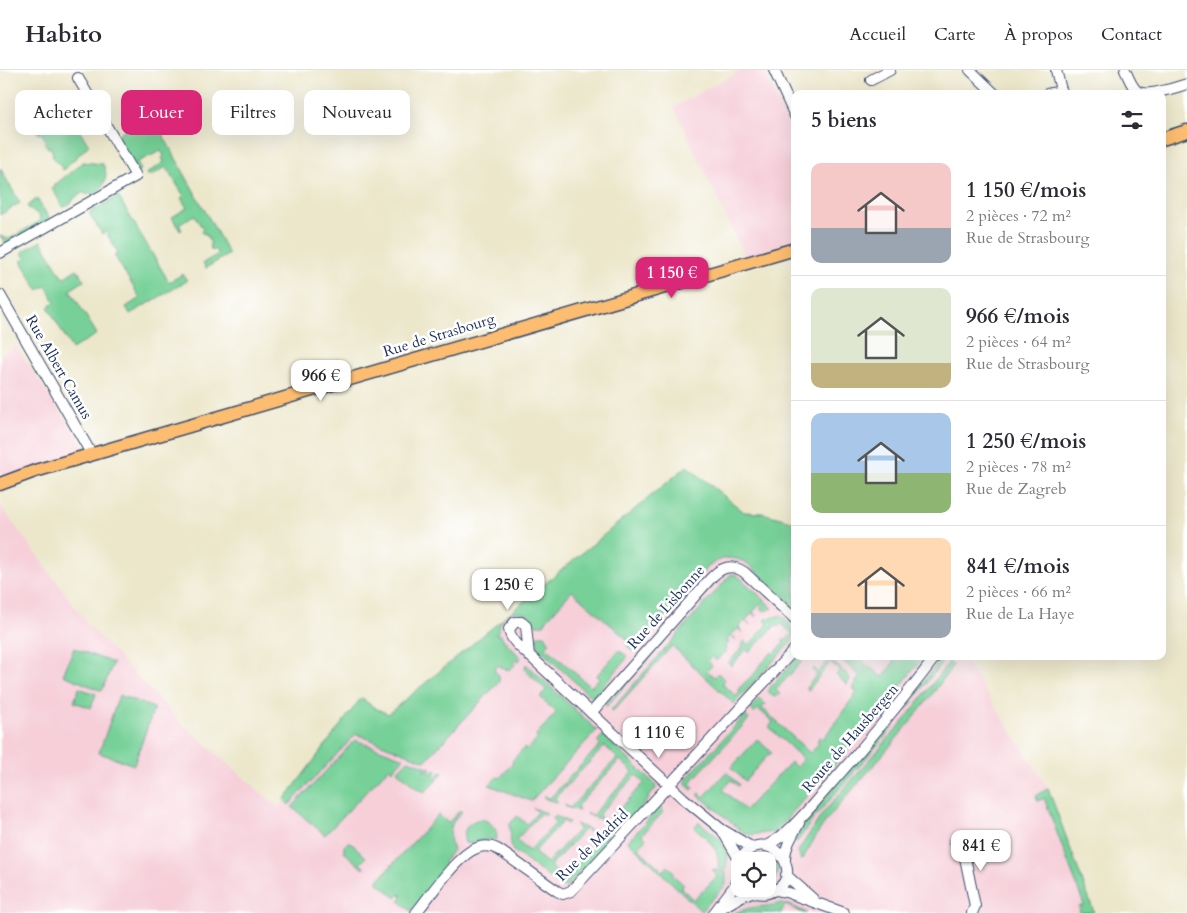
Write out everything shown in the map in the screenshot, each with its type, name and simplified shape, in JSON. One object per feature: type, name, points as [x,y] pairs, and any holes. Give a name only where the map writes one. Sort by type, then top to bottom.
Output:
[{"type":"main road","points":[[1166,138],[1187,131]]},
{"type":"main road","points":[[1166,146],[1187,140]]},
{"type":"main road","name":"Rue de Strasbourg","points":[[0,484],[35,471],[791,250]]},
{"type":"street","points":[[774,70],[791,107]]},
{"type":"street","points":[[871,80],[890,70]]},
{"type":"street","points":[[970,70],[991,90]]},
{"type":"street","points":[[1056,70],[1061,90]]},
{"type":"street","points":[[1125,70],[1133,87],[1137,90]]},
{"type":"street","points":[[0,253],[136,176],[78,78]]},
{"type":"street","points":[[1165,90],[1187,84]]},
{"type":"street","name":"Rue Albert Camus","points":[[0,295],[92,455]]},
{"type":"street","name":"Rue de Lisbonne","points":[[592,714],[710,579],[721,569],[733,567],[744,572],[791,615]]},
{"type":"street","points":[[669,785],[791,653]]},
{"type":"street","points":[[529,656],[669,785],[721,829],[753,848]]},
{"type":"street","name":"Route de Hausbergen","points":[[766,846],[779,838],[803,815],[882,726],[933,660]]},
{"type":"street","name":"Rue de Madrid","points":[[416,913],[460,859],[473,850],[484,846],[500,850],[557,892],[569,893],[669,785]]},
{"type":"street","name":"Route de Hausbergen","points":[[786,875],[785,852],[803,815]]},
{"type":"street","points":[[721,829],[732,852]]},
{"type":"street","points":[[955,842],[963,848],[975,906],[972,913]]},
{"type":"street","points":[[748,852],[753,848],[766,846],[776,850],[785,861]]},
{"type":"street","points":[[776,890],[781,886],[786,875],[817,903]]},
{"type":"street","points":[[776,890],[844,913]]},
{"type":"street","points":[[714,912],[731,891]]},
{"type":"street","points":[[714,912],[740,897]]},
{"type":"shaded area","points":[[742,70],[763,70],[791,129],[791,242],[745,257],[674,107]]},
{"type":"shaded area","points":[[16,346],[86,449],[0,488],[0,355]]},
{"type":"shaded area","points":[[687,466],[744,512],[762,513],[791,521],[791,660],[966,660],[1048,788],[1094,913],[0,913],[0,505],[90,627],[182,724],[279,808],[361,698],[388,714]]},
{"type":"green space","points":[[54,86],[57,90],[47,90]]},
{"type":"green space","points":[[121,132],[121,135],[163,135],[229,254],[206,268],[203,263],[218,254],[215,249],[212,251],[209,245],[211,244],[205,233],[203,234],[201,231],[203,229],[194,215],[179,224],[182,230],[180,231],[172,217],[187,208],[181,198],[184,196],[166,167],[151,176],[146,174],[164,162],[162,158],[164,156],[161,151],[137,162],[141,170],[138,172],[116,136]]},
{"type":"green space","points":[[42,135],[82,135],[89,145],[63,170],[52,156],[54,155],[50,147],[48,148],[44,142],[46,140]]},
{"type":"green space","points":[[83,162],[103,164],[106,173],[105,181],[94,195],[90,193],[86,195],[84,192],[73,199],[67,206],[62,207],[52,189]]},
{"type":"green space","points":[[0,168],[20,203],[0,215]]},
{"type":"green space","points":[[118,196],[169,282],[183,274],[187,281],[130,314],[126,307],[140,298],[114,255],[118,253],[106,232],[102,234],[89,213]]},
{"type":"green space","points":[[35,200],[38,200],[50,220],[8,245],[0,236],[9,239],[40,221],[39,215],[27,207]]},
{"type":"green space","points":[[41,241],[63,278],[77,269],[84,281],[70,290],[97,334],[72,349],[48,307],[55,302],[46,286],[38,290],[21,261],[25,259],[22,252]]},
{"type":"green space","points":[[687,466],[744,512],[762,513],[791,521],[791,604],[748,564],[738,559],[727,558],[717,561],[708,567],[634,652],[626,645],[629,641],[572,591],[544,625],[536,625],[526,614],[514,612],[509,614]]},
{"type":"green space","points":[[725,572],[607,706],[605,705],[716,579]]},
{"type":"green space","points":[[731,574],[737,575],[773,608],[764,611],[760,608],[763,605],[761,603],[753,612],[757,617],[752,613],[746,620],[750,625],[745,621],[739,627],[743,633],[738,629],[732,635],[736,640],[731,636],[727,640],[729,643],[725,647],[727,650],[716,661],[712,657],[708,661],[712,666],[707,671],[714,677],[718,673],[725,680],[722,684],[736,696],[740,692],[738,689],[758,670],[772,652],[774,654],[784,643],[784,639],[786,640],[791,635],[791,642],[734,704],[672,646],[613,711],[611,710]]},
{"type":"green space","points":[[781,615],[789,624],[791,633],[781,623],[778,627],[776,625],[749,652],[746,649],[731,666],[728,663],[742,648],[744,641],[749,645],[768,624],[764,620]]},
{"type":"green space","points":[[503,619],[499,632],[496,633],[497,635],[500,634],[521,658],[518,662],[515,660],[513,662],[515,665],[509,669],[498,665],[494,670],[499,675],[499,682],[425,761],[356,734],[289,805],[284,800],[361,698],[388,714]]},
{"type":"green space","points":[[537,635],[545,635],[550,643],[546,647],[591,687],[599,678],[597,675],[619,650],[628,657],[595,696],[590,696],[538,648]]},
{"type":"green space","points":[[74,648],[113,663],[102,691],[63,675]]},
{"type":"green space","points":[[795,660],[803,660],[776,690],[780,694],[776,697],[767,691]]},
{"type":"green space","points":[[831,660],[848,675],[850,679],[847,685],[836,675],[840,670],[830,662],[809,690],[806,688],[817,674],[812,670],[814,668],[818,672]]},
{"type":"green space","points":[[842,660],[864,660],[864,663],[883,677],[895,660],[921,660],[872,723],[775,832],[751,835],[744,833],[698,795],[700,793],[704,797],[726,772],[739,784],[738,786],[731,780],[723,790],[745,810],[791,762],[796,767],[803,759],[769,727],[773,722],[758,709],[754,713],[750,709],[760,698],[766,704],[762,708],[810,753],[819,743],[817,741],[820,736],[823,739],[857,692],[852,688],[860,676]]},
{"type":"green space","points":[[939,660],[944,660],[888,733],[814,818],[797,842],[793,841],[816,808],[914,694]]},
{"type":"green space","points":[[949,662],[953,665],[939,685],[826,821],[801,861],[798,851],[823,813],[902,723]]},
{"type":"green space","points":[[526,664],[597,730],[531,801],[489,785],[497,777],[500,778],[524,748],[527,750],[538,738],[535,736],[556,713],[540,697],[546,690],[525,670]]},
{"type":"green space","points":[[79,688],[96,694],[91,708],[74,702]]},
{"type":"green space","points":[[119,695],[154,708],[134,765],[99,753]]},
{"type":"green space","points":[[745,715],[749,719],[690,783],[694,788],[692,790],[686,785],[686,779]]},
{"type":"green space","points":[[603,735],[655,784],[656,789],[616,834],[602,828],[644,783],[636,775],[599,814],[602,820],[591,816],[633,772],[620,760],[577,806],[579,811],[566,807],[565,805],[570,808],[617,758],[605,746],[555,798],[558,803],[543,798],[545,795],[549,799],[600,745],[597,742]]},
{"type":"green space","points":[[757,739],[772,753],[745,781],[731,768]]},
{"type":"green space","points":[[355,740],[404,758],[392,771],[389,768],[325,835],[292,807]]},
{"type":"green space","points":[[408,760],[426,766],[423,771],[428,767],[431,768],[428,772],[431,773],[437,770],[434,775],[437,776],[440,772],[443,773],[425,792],[417,789],[397,771]]},
{"type":"green space","points":[[1048,788],[1094,912],[1080,913],[1079,907],[1084,905],[1044,798],[1038,801],[1036,796]]},
{"type":"green space","points":[[660,807],[664,811],[642,835],[646,839],[638,848],[663,871],[668,866],[674,872],[672,874],[684,885],[681,888],[694,900],[717,876],[712,869],[726,872],[726,885],[701,911],[628,841]]},
{"type":"green space","points":[[533,808],[547,813],[545,816],[541,813],[516,840],[529,851],[556,823],[552,819],[555,816],[569,822],[566,824],[563,821],[534,852],[547,863],[579,829],[576,824],[590,830],[588,832],[585,829],[550,866],[563,878],[599,839],[596,835],[598,832],[612,838],[567,886],[562,887],[512,850],[509,825],[517,816],[527,824],[538,812]]},
{"type":"green space","points":[[460,810],[462,812],[452,824],[450,839],[453,850],[444,862],[448,866],[411,911],[399,901],[402,896],[400,894],[396,898],[378,883],[378,880],[439,814],[448,823]]},
{"type":"green space","points":[[481,819],[493,826],[497,839],[470,844],[465,843],[464,834],[469,824]]},
{"type":"green space","points":[[699,822],[718,837],[728,852],[726,870],[718,868],[715,850],[708,840],[694,827]]},
{"type":"green space","points":[[349,841],[366,857],[360,864],[364,867],[363,869],[344,852],[344,846]]},
{"type":"green space","points":[[782,903],[785,905],[781,913],[735,913],[741,910]]},
{"type":"green space","points":[[788,904],[807,913],[803,913],[785,905]]}]
